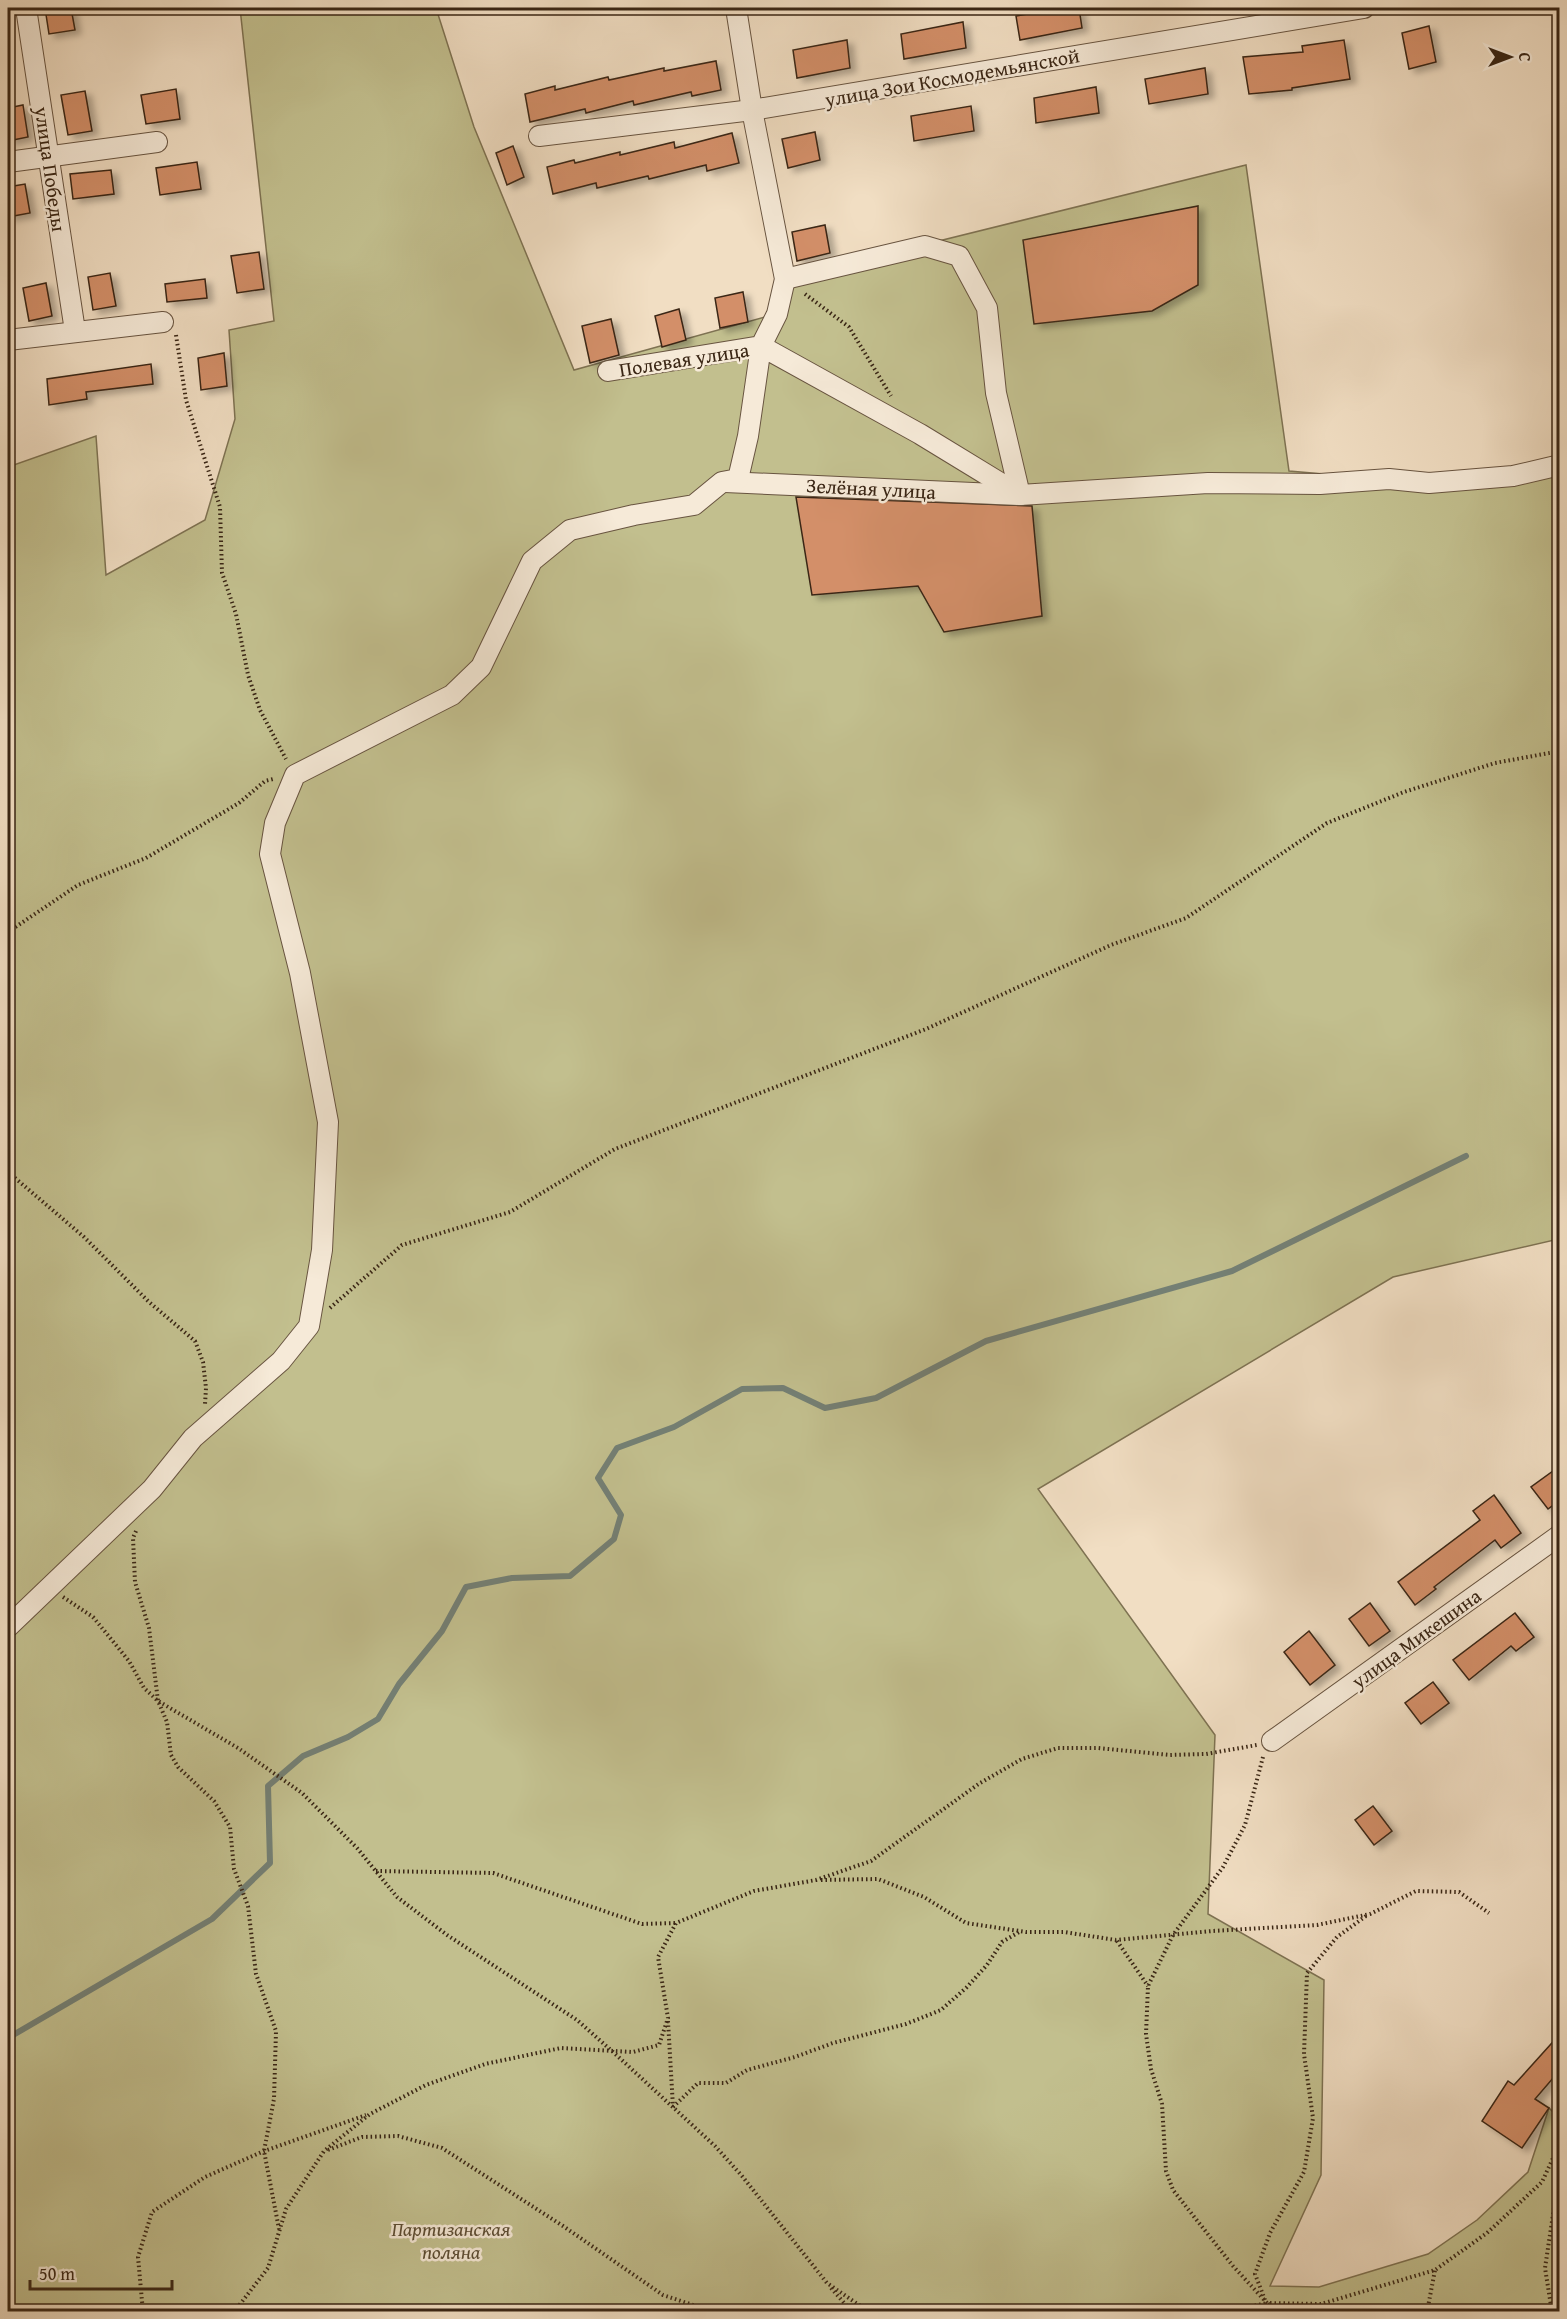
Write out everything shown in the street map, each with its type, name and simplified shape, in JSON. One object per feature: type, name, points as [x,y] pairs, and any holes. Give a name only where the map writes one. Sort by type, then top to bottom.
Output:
[{"type":"street","name":"улица Победы","points":[[26,8],[75,331]]},
{"type":"street","points":[[736,8],[752,110],[785,279],[924,246],[959,256],[987,308],[996,393],[1020,495]]},
{"type":"street","name":"улица Зои Космодемьянской","points":[[539,136],[752,110],[1364,8]]},
{"type":"street","points":[[8,162],[157,142]]},
{"type":"street","name":"Полевая улица","points":[[608,371],[761,346],[777,314],[785,279]]},
{"type":"street","points":[[8,340],[163,322]]},
{"type":"street","points":[[8,1627],[152,1489],[193,1438],[281,1361],[309,1326],[322,1250],[328,1122],[300,973],[270,854],[275,823],[295,775],[452,695],[481,667],[532,561],[570,530],[634,514],[694,505],[722,482],[738,478],[748,436],[761,346],[920,434],[1020,495]]},
{"type":"street","name":"Зелёная улица","points":[[722,482],[1020,495],[1208,483],[1320,484],[1389,479],[1429,483],[1513,476],[1560,465]]},
{"type":"street","name":"улица Микешина","points":[[1272,1741],[1560,1535]]},
{"type":"path","points":[[785,279],[849,327],[895,404]]},
{"type":"path","points":[[8,932],[78,885],[146,858],[239,803],[265,781],[295,775],[260,710],[248,675],[236,614],[222,573],[220,507],[186,400],[174,326],[163,322]]},
{"type":"path","points":[[309,1326],[402,1245],[510,1212],[615,1149],[926,1029],[1111,945],[1186,918],[1327,823],[1404,792],[1495,763],[1560,751]]},
{"type":"path","points":[[8,1172],[84,1237],[149,1302],[195,1341],[203,1362],[206,1388],[205,1406]]},
{"type":"path","points":[[137,1528],[133,1538],[135,1582],[149,1628],[158,1701],[167,1722],[171,1755],[177,1767],[214,1802],[230,1827],[234,1869],[248,1906],[256,1974],[276,2031],[274,2099],[264,2151],[280,2229]]},
{"type":"path","points":[[49,1588],[93,1617],[129,1661],[144,1688],[158,1701],[238,1748],[302,1793],[357,1848],[397,1897],[447,1935],[577,2020],[612,2050],[715,2146],[852,2312]]},
{"type":"path","points":[[376,1871],[494,1874],[642,1924],[676,1923],[754,1891],[816,1880],[872,1861],[980,1783],[1022,1759],[1058,1748],[1098,1748],[1179,1755],[1206,1754],[1272,1741]]},
{"type":"path","points":[[1272,1741],[1265,1750],[1245,1825],[1223,1867],[1173,1935],[1148,1986],[1146,2034],[1150,2069],[1162,2104],[1166,2171],[1173,2190],[1233,2266],[1267,2303],[1280,2312]]},
{"type":"path","points":[[816,1880],[878,1880],[924,1897],[966,1923],[1022,1930],[1064,1932],[1116,1940],[1317,1925],[1370,1914]]},
{"type":"path","points":[[1267,2303],[1255,2274],[1270,2233],[1304,2172],[1313,2118],[1304,2054],[1307,1973],[1337,1937],[1370,1914],[1416,1892],[1459,1892],[1489,1913]]},
{"type":"path","points":[[673,2107],[668,2018],[658,1957],[676,1923]]},
{"type":"path","points":[[673,2107],[698,2083],[726,2083],[747,2070],[786,2060],[833,2043],[906,2024],[941,2010],[987,1965],[1002,1942],[1022,1930]]},
{"type":"path","points":[[1116,1940],[1148,1986]]},
{"type":"path","points":[[143,2312],[138,2257],[152,2212],[206,2177],[264,2151],[370,2114],[426,2085],[484,2064],[561,2049],[633,2052],[659,2046],[668,2018]]},
{"type":"path","points":[[234,2312],[268,2268],[286,2210],[324,2151],[370,2114]]},
{"type":"path","points":[[324,2151],[362,2137],[398,2136],[442,2148],[563,2226],[663,2295],[714,2312]]},
{"type":"path","points":[[1224,2312],[1267,2303],[1321,2304],[1435,2270],[1487,2233],[1542,2182],[1560,2143]]},
{"type":"path","points":[[1552,2312],[1545,2268],[1560,2168]]},
{"type":"path","points":[[1428,2312],[1435,2270]]},
{"type":"path","points":[[827,2283],[859,2305],[881,2312]]},
{"type":"green space","name":"Партизанская поляна","points":[[240,8],[436,8],[474,127],[574,370],[776,314],[785,279],[1246,165],[1289,471],[1429,483],[1559,465],[1559,1239],[1393,1277],[1038,1489],[1215,1735],[1208,1914],[1324,1980],[1321,2175],[1270,2286],[1319,2287],[1428,2254],[1477,2220],[1528,2172],[1549,2108],[1559,2118],[1559,2311],[8,2311],[8,467],[96,436],[106,575],[205,520],[235,419],[229,330],[274,321]]},
{"type":"building","points":[[45,8],[71,8],[75,30],[49,34]]},
{"type":"building","points":[[1063,8],[1079,8],[1082,28],[1020,40],[1016,16]]},
{"type":"building","points":[[963,22],[966,48],[904,59],[901,34]]},
{"type":"building","points":[[1429,26],[1436,62],[1409,69],[1402,33]]},
{"type":"building","points":[[847,40],[850,68],[797,78],[793,50]]},
{"type":"building","points":[[1344,40],[1350,79],[1292,88],[1292,90],[1249,94],[1243,57],[1303,52],[1302,46]]},
{"type":"building","points":[[716,61],[721,90],[692,96],[691,92],[634,105],[633,101],[586,113],[585,109],[530,122],[525,94],[555,86],[555,90],[608,77],[609,80],[664,68],[664,71]]},
{"type":"building","points":[[1205,68],[1208,94],[1149,104],[1145,79]]},
{"type":"building","points":[[1096,87],[1099,113],[1036,123],[1034,98]]},
{"type":"building","points":[[176,89],[180,119],[146,124],[141,95]]},
{"type":"building","points":[[85,91],[92,131],[68,135],[61,95]]},
{"type":"building","points":[[23,105],[28,137],[8,141],[8,108]]},
{"type":"building","points":[[971,106],[974,131],[914,141],[911,116]]},
{"type":"building","points":[[815,132],[820,160],[788,168],[782,139]]},
{"type":"building","points":[[732,133],[739,163],[707,171],[706,165],[649,179],[648,176],[597,188],[596,183],[553,194],[547,167],[620,152],[620,155],[674,142],[675,148]]},
{"type":"building","points":[[513,146],[524,177],[507,185],[496,153]]},
{"type":"building","points":[[197,162],[201,189],[160,195],[156,168]]},
{"type":"building","points":[[111,170],[114,194],[73,199],[70,174]]},
{"type":"building","points":[[25,184],[30,213],[8,217],[8,187]]},
{"type":"building","points":[[1198,206],[1198,285],[1152,311],[1034,324],[1023,240]]},
{"type":"building","points":[[825,225],[830,253],[797,261],[792,232]]},
{"type":"building","points":[[259,252],[264,289],[237,293],[231,256]]},
{"type":"building","points":[[110,273],[116,306],[93,310],[88,277]]},
{"type":"building","points":[[205,279],[207,298],[167,302],[165,284]]},
{"type":"building","points":[[46,283],[52,316],[29,321],[23,288]]},
{"type":"building","points":[[743,292],[748,322],[720,328],[715,298]]},
{"type":"building","points":[[679,309],[686,340],[662,347],[655,316]]},
{"type":"building","points":[[611,319],[619,355],[590,363],[582,326]]},
{"type":"building","points":[[224,353],[227,386],[201,390],[198,358]]},
{"type":"building","points":[[151,364],[153,384],[86,392],[87,399],[49,405],[47,379]]},
{"type":"building","points":[[796,497],[1032,506],[1042,616],[944,632],[918,586],[812,595]]},
{"type":"building","points":[[1553,1471],[1560,1479],[1560,1500],[1548,1509],[1531,1487]]},
{"type":"building","points":[[1494,1495],[1521,1533],[1501,1548],[1495,1540],[1434,1587],[1436,1589],[1415,1605],[1398,1582],[1480,1520],[1473,1511]]},
{"type":"building","points":[[1370,1603],[1390,1631],[1369,1646],[1349,1619]]},
{"type":"building","points":[[1515,1613],[1534,1637],[1516,1651],[1511,1646],[1469,1680],[1453,1660]]},
{"type":"building","points":[[1309,1631],[1335,1665],[1310,1685],[1284,1652]]},
{"type":"building","points":[[1433,1682],[1449,1703],[1421,1724],[1405,1703]]},
{"type":"building","points":[[1373,1806],[1392,1831],[1374,1845],[1355,1820]]},
{"type":"building","points":[[1560,2034],[1560,2070],[1535,2099],[1549,2108],[1522,2148],[1482,2121],[1508,2081],[1514,2085]]},
{"type":"waterway","points":[[8,2038],[212,1919],[270,1863],[268,1786],[303,1756],[348,1737],[378,1719],[399,1684],[442,1631],[466,1587],[512,1578],[570,1576],[614,1539],[621,1515],[598,1478],[617,1448],[674,1427],[742,1389],[783,1388],[825,1408],[876,1398],[986,1341],[1232,1271],[1466,1156]]}]
